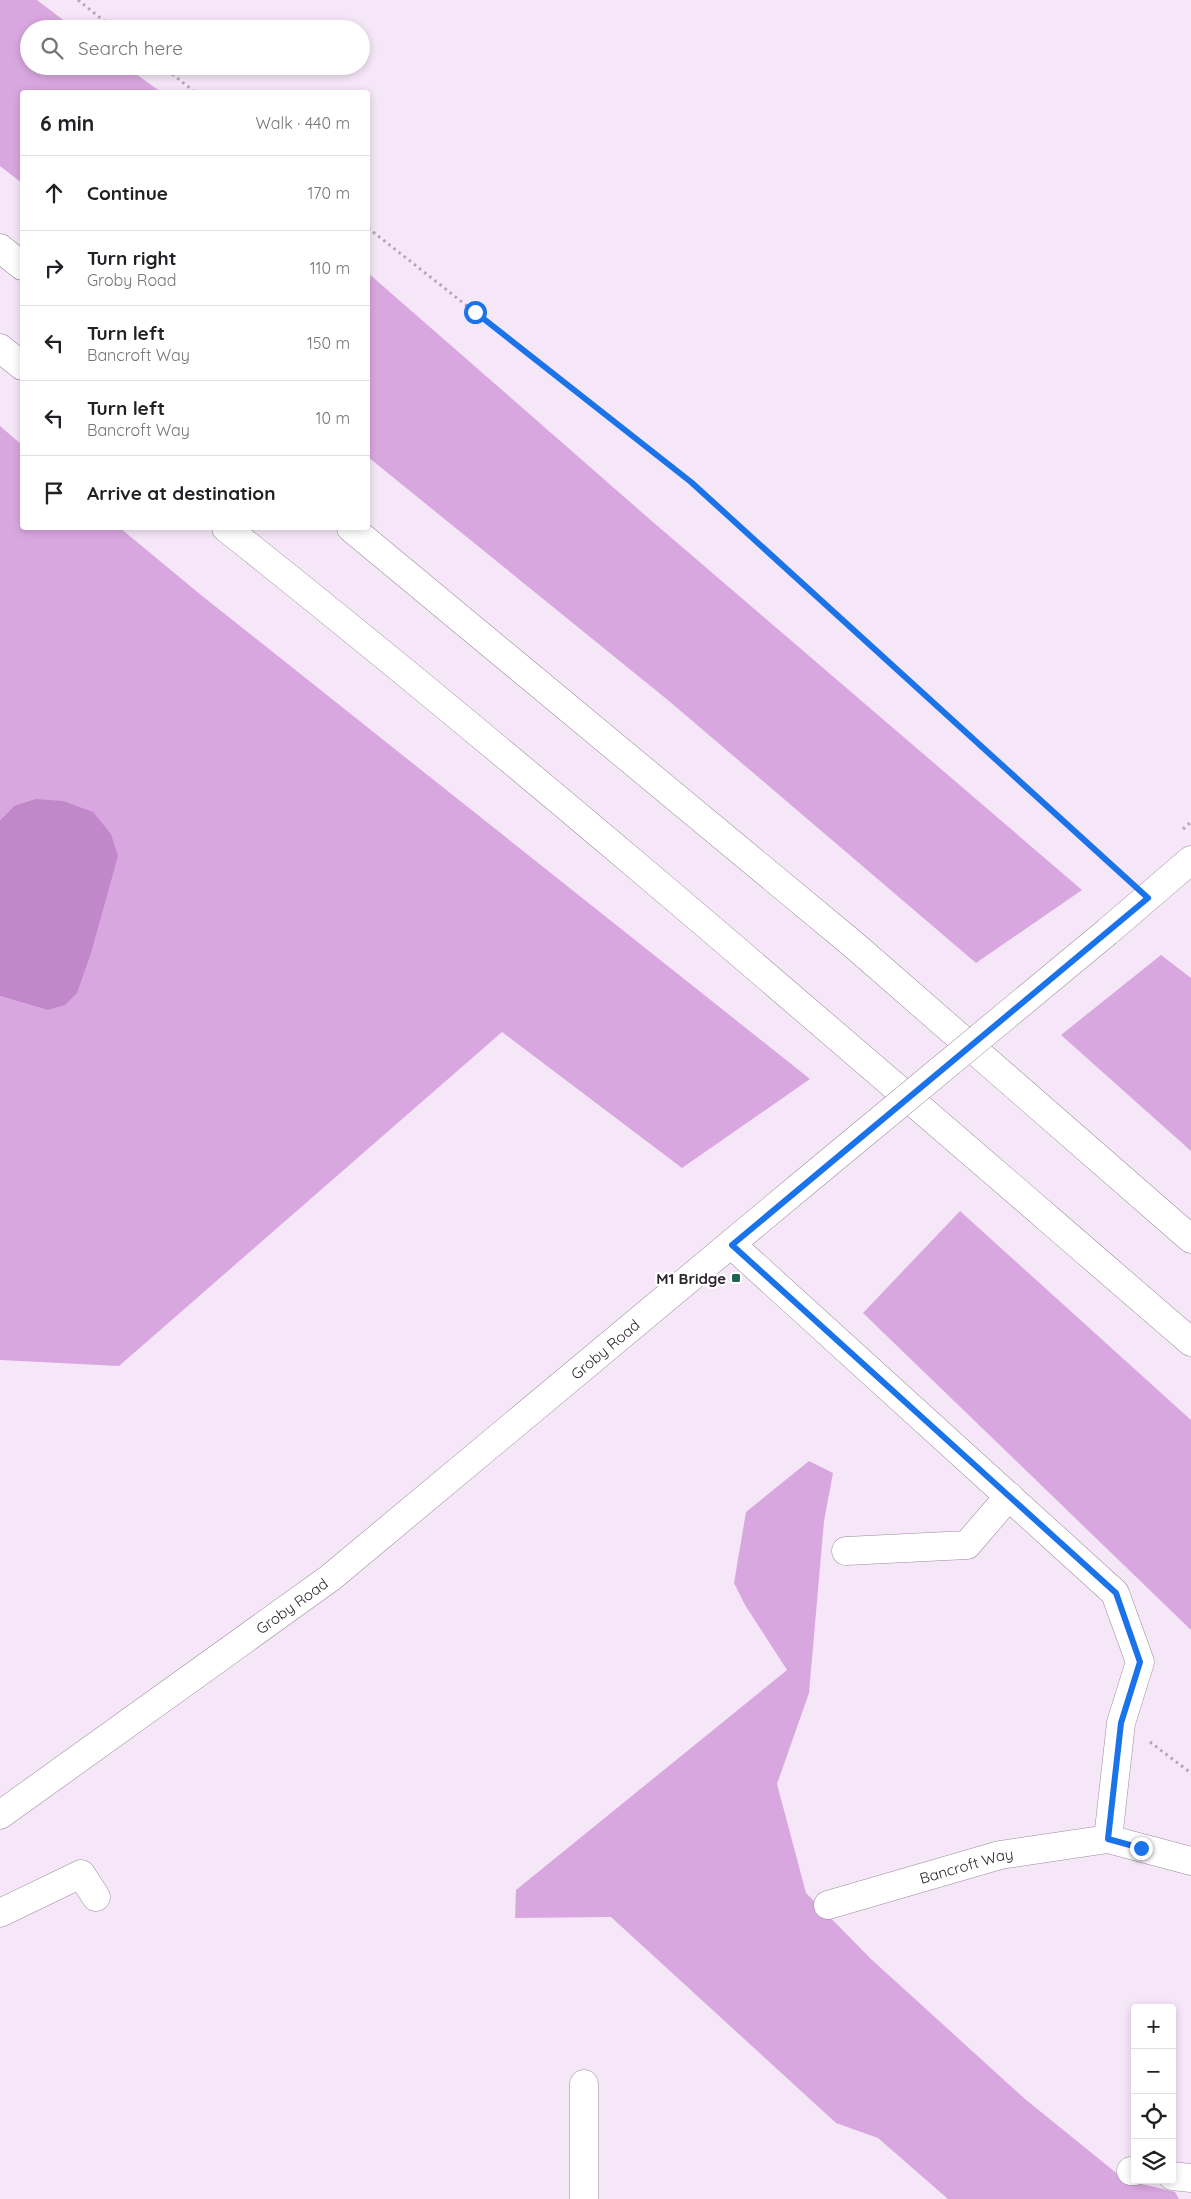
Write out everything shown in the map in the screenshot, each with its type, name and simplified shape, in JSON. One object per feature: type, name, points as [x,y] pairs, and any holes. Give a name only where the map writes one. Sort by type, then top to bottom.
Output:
[{"type":"main road","points":[[0,248],[20,264]]},
{"type":"main road","points":[[0,348],[20,364]]},
{"type":"main road","points":[[228,530],[398,666],[822,1024],[1191,1342]]},
{"type":"main road","points":[[353,530],[854,946],[1191,1238]]},
{"type":"main road","name":"Groby Road","points":[[0,1815],[330,1578],[732,1245],[1191,860]]},
{"type":"main road","points":[[732,1245],[1116,1593],[1140,1662],[1121,1723],[1108,1839]]},
{"type":"main road","points":[[846,1551],[967,1545],[1009,1496]]},
{"type":"main road","name":"Bancroft Way","points":[[828,1905],[1000,1855],[1108,1839],[1191,1861]]},
{"type":"main road","points":[[0,1913],[81,1874],[96,1897]]},
{"type":"main road","points":[[584,2084],[584,2199]]},
{"type":"main road","points":[[1176,2176],[1191,2178]]},
{"type":"path","points":[[78,0],[103,20]]},
{"type":"path","points":[[173,75],[192,90]]},
{"type":"path","points":[[370,230],[691,482],[1148,898]]},
{"type":"path","points":[[1121,1723],[1168,1754],[1191,1774]]},
{"type":"shaded area","points":[[0,0],[37,0],[63,20],[20,20],[20,75],[137,75],[158,90],[20,90],[20,181],[0,166]]},
{"type":"shaded area","points":[[370,275],[646,516],[1082,890],[976,963],[669,701],[370,459]]},
{"type":"shaded area","points":[[0,426],[20,443],[20,530],[122,530],[201,595],[810,1079],[682,1168],[502,1032],[119,1366],[0,1360],[0,996],[47,1010],[14,806],[0,820]]},
{"type":"shaded area","points":[[36,799],[63,801],[93,812],[111,834],[118,856],[91,953],[77,993],[65,1005],[47,1010],[0,996],[0,820],[14,806]]},
{"type":"shaded area","points":[[1161,955],[1191,978],[1191,1151],[1061,1035]]},
{"type":"shaded area","points":[[960,1211],[1191,1420],[1191,1630],[863,1313]]},
{"type":"shaded area","points":[[809,1461],[833,1473],[824,1521],[809,1693],[777,1784],[806,1893],[871,1959],[1025,2099],[1125,2180],[1131,2181],[1131,2184],[1142,2184],[1175,2192],[1179,2199],[948,2199],[878,2138],[836,2123],[611,1917],[515,1918],[516,1890],[787,1670],[745,1605],[734,1583],[746,1512]]},
{"type":"place","name":"M1 Bridge","points":[[736,1278]]},
{"type":"route","points":[[475,312],[691,482],[1148,898],[732,1245],[1116,1593],[1140,1662],[1121,1723],[1108,1839],[1141,1848]]}]
